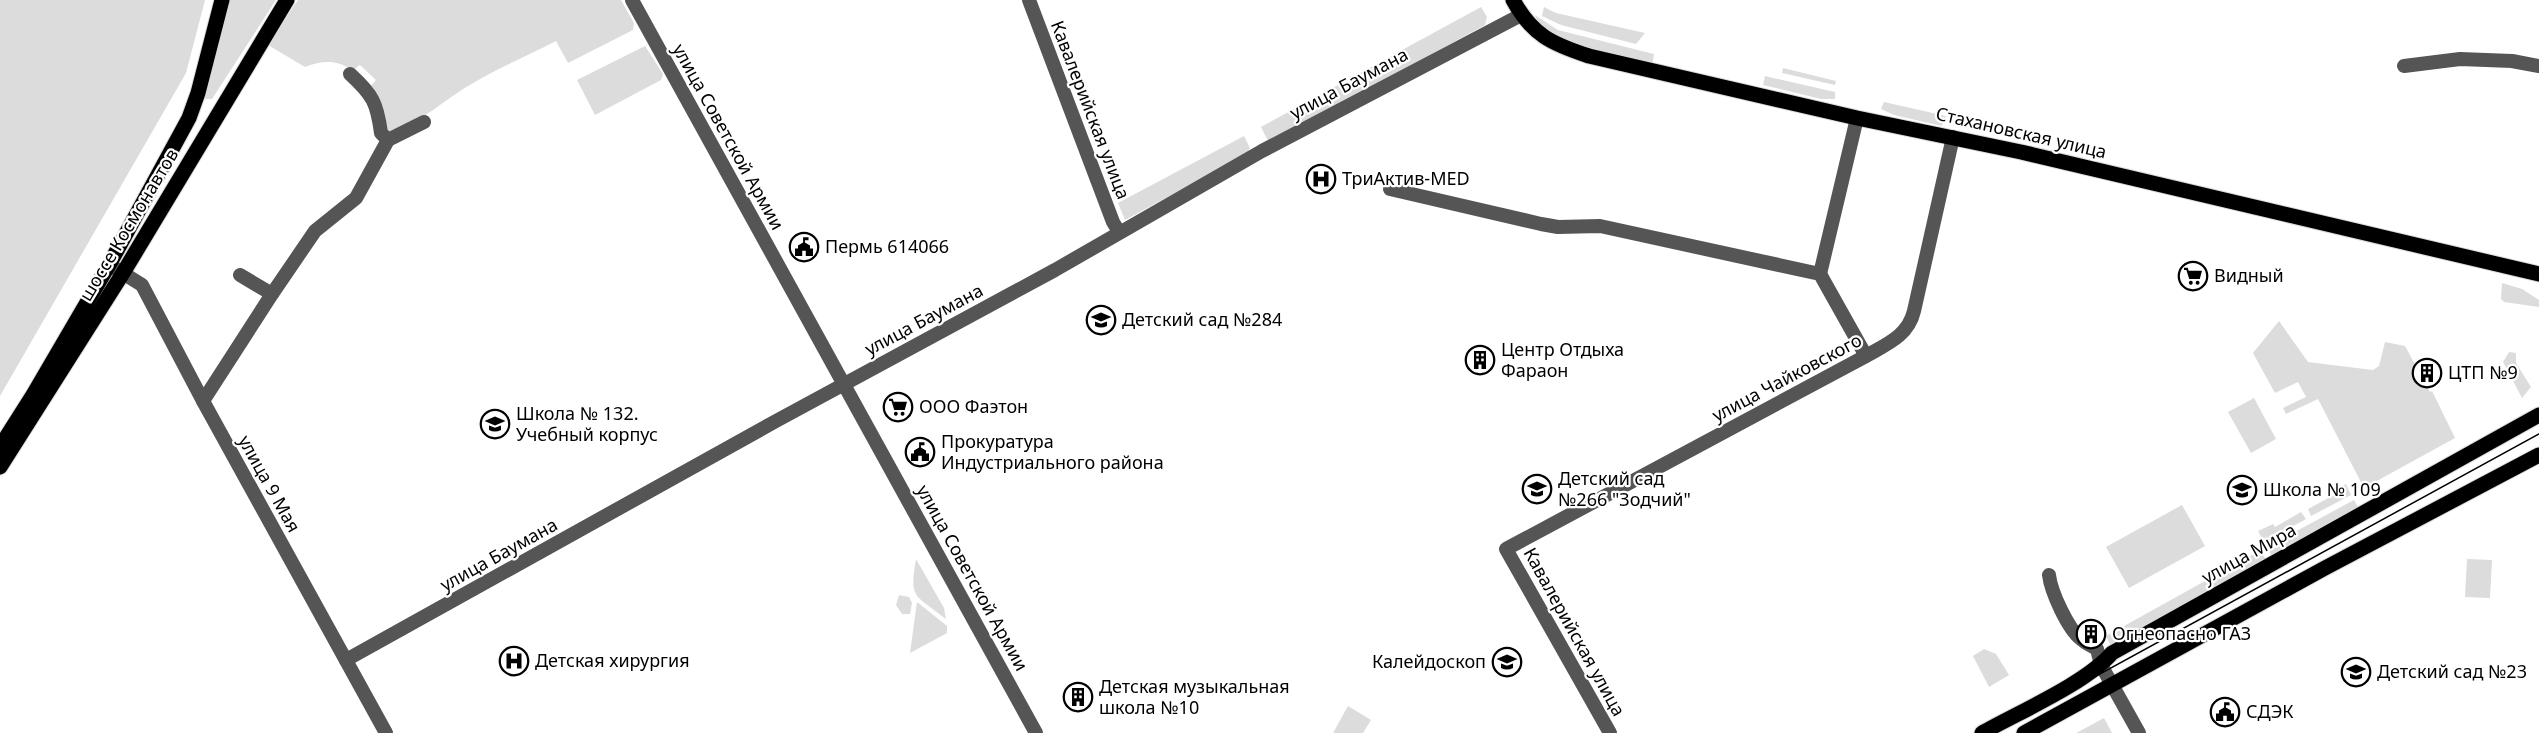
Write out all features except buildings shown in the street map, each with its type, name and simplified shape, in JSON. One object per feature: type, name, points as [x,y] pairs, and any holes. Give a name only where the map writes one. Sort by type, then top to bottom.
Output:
[{"type":"main road","name":"шоссе Космонавтов","points":[[0,447],[109,265],[189,118],[198,93],[222,0]]},
{"type":"main road","name":"шоссе Космонавтов","points":[[0,467],[123,273],[287,0]]},
{"type":"main road","name":"Стахановская улица","points":[[1513,0],[1521,15],[1532,28],[1544,38],[1573,51],[1857,118],[1953,137],[2539,276]]},
{"type":"main road","name":"улица Мира","points":[[1982,733],[2101,665],[2112,653],[2539,415]]},
{"type":"main road","points":[[2024,733],[2325,567],[2539,455]]},
{"type":"street","name":"улица Советской Армии","points":[[632,0],[1036,733]]},
{"type":"street","name":"Кавалерийская улица","points":[[1029,0],[1113,222],[1119,232]]},
{"type":"street","name":"улица Баумана","points":[[346,660],[1186,196],[1262,151],[1521,15]]},
{"type":"street","points":[[2404,66],[2460,59],[2512,61],[2539,66]]},
{"type":"street","points":[[350,74],[366,90],[378,109],[381,134],[388,140]]},
{"type":"street","points":[[1857,118],[1820,274],[1866,356]]},
{"type":"street","points":[[203,401],[315,231],[356,198],[388,140],[424,122]]},
{"type":"street","name":"улица Чайковского","points":[[1506,549],[1866,356],[1903,333],[1913,317],[1953,137]]},
{"type":"street","points":[[1390,189],[1541,225],[1600,226],[1820,274]]},
{"type":"street","name":"улица 9 Мая","points":[[109,265],[142,285],[203,401],[386,733]]},
{"type":"street","points":[[240,275],[272,294]]},
{"type":"street","name":"Кавалерийская улица","points":[[1506,549],[1610,733]]},
{"type":"street","points":[[2049,575],[2054,594],[2071,626],[2081,640],[2097,649],[2101,665],[2139,733]]},
{"type":"shaded area","points":[[0,0],[205,0],[186,73],[0,396]]},
{"type":"shaded area","points":[[228,0],[276,0],[212,99],[205,99]]},
{"type":"shaded area","points":[[298,0],[621,0],[634,23],[633,30],[568,63],[556,41],[479,80],[407,126],[386,133],[369,88],[376,80],[360,65],[353,70],[330,62],[305,67],[268,45]]},
{"type":"shaded area","points":[[1481,7],[1487,17],[1485,25],[1273,140],[1267,139],[1261,127]]},
{"type":"shaded area","points":[[1544,7],[1556,13],[1645,33],[1636,44],[1561,25],[1542,16]]},
{"type":"shaded area","points":[[1535,15],[1558,30],[1654,54],[1652,66],[1604,55],[1569,43],[1542,26]]},
{"type":"shaded area","points":[[645,46],[663,74],[661,80],[595,115],[577,80]]},
{"type":"shaded area","points":[[1783,68],[1836,81],[1835,85],[1782,73]]},
{"type":"shaded area","points":[[1765,76],[1835,92],[1835,99],[1821,99],[1763,85]]},
{"type":"shaded area","points":[[1884,102],[1946,116],[1942,126],[1894,115],[1881,109]]},
{"type":"shaded area","points":[[1244,136],[1250,148],[1247,154],[1125,220],[1118,203]]},
{"type":"shaded area","points":[[2502,283],[2522,289],[2539,300],[2539,307],[2504,302],[2501,299]]},
{"type":"shaded area","points":[[2279,321],[2308,362],[2373,370],[2379,366],[2385,342],[2405,346],[2430,392],[2432,391],[2455,438],[2364,488],[2318,399],[2286,414],[2283,408],[2306,397],[2298,382],[2275,393],[2253,353]]},
{"type":"shaded area","points":[[2509,352],[2516,353],[2516,363],[2531,387],[2522,398],[2503,362]]},
{"type":"shaded area","points":[[2254,398],[2276,439],[2251,453],[2228,412]]},
{"type":"shaded area","points":[[2346,484],[2351,495],[2311,516],[2308,509],[2334,495],[2332,491]]},
{"type":"shaded area","points":[[2354,500],[2358,507],[2271,555],[2267,547]]},
{"type":"shaded area","points":[[2182,505],[2205,546],[2129,588],[2106,547]]},
{"type":"shaded area","points":[[2301,512],[2306,519],[2264,542],[2258,531],[2273,524],[2275,527]]},
{"type":"shaded area","points":[[2261,550],[2266,560],[2111,646],[2106,636]]},
{"type":"shaded area","points":[[916,559],[944,608],[946,619],[921,600],[914,589]]},
{"type":"shaded area","points":[[2467,559],[2492,560],[2490,598],[2465,597]]},
{"type":"shaded area","points":[[899,595],[909,597],[912,603],[910,614],[902,614],[896,605]]},
{"type":"shaded area","points":[[917,602],[947,626],[947,633],[910,653]]},
{"type":"shaded area","points":[[1984,649],[1996,654],[2009,675],[1989,687],[1973,656]]},
{"type":"shaded area","points":[[1348,706],[1371,720],[1363,733],[1333,733]]},
{"type":"shaded area","points":[[2104,718],[2112,733],[2076,733],[2080,731]]},
{"type":"tram line","points":[[1992,733],[2539,434]]},
{"type":"place","name":"ТриАктив-MED","points":[[1321,179]]},
{"type":"place","name":"Пермь 614066","points":[[804,247]]},
{"type":"place","name":"Видный","points":[[2193,276]]},
{"type":"place","name":"Детский сад №284","points":[[1101,320]]},
{"type":"place","name":"Центр Отдыха Фараон","points":[[1480,360]]},
{"type":"place","name":"ЦТП №9","points":[[2427,373]]},
{"type":"place","name":"ООО Фаэтон","points":[[898,407]]},
{"type":"place","name":"Школа № 132. Учебный корпус","points":[[495,424]]},
{"type":"place","name":"Прокуратура Индустриального района","points":[[920,452]]},
{"type":"place","name":"Детский сад №266 \"Зодчий\"","points":[[1537,489]]},
{"type":"place","name":"Школа № 109","points":[[2242,490]]},
{"type":"place","name":"Огнеопасно ГАЗ","points":[[2091,634]]},
{"type":"place","name":"Детская хирургия","points":[[514,661]]},
{"type":"place","name":"Калейдоскоп","points":[[1507,662]]},
{"type":"place","name":"Детский сад №23","points":[[2356,672]]},
{"type":"place","name":"Детская музыкальная школа №10","points":[[1078,697]]},
{"type":"place","name":"СДЭК","points":[[2225,712]]}]
